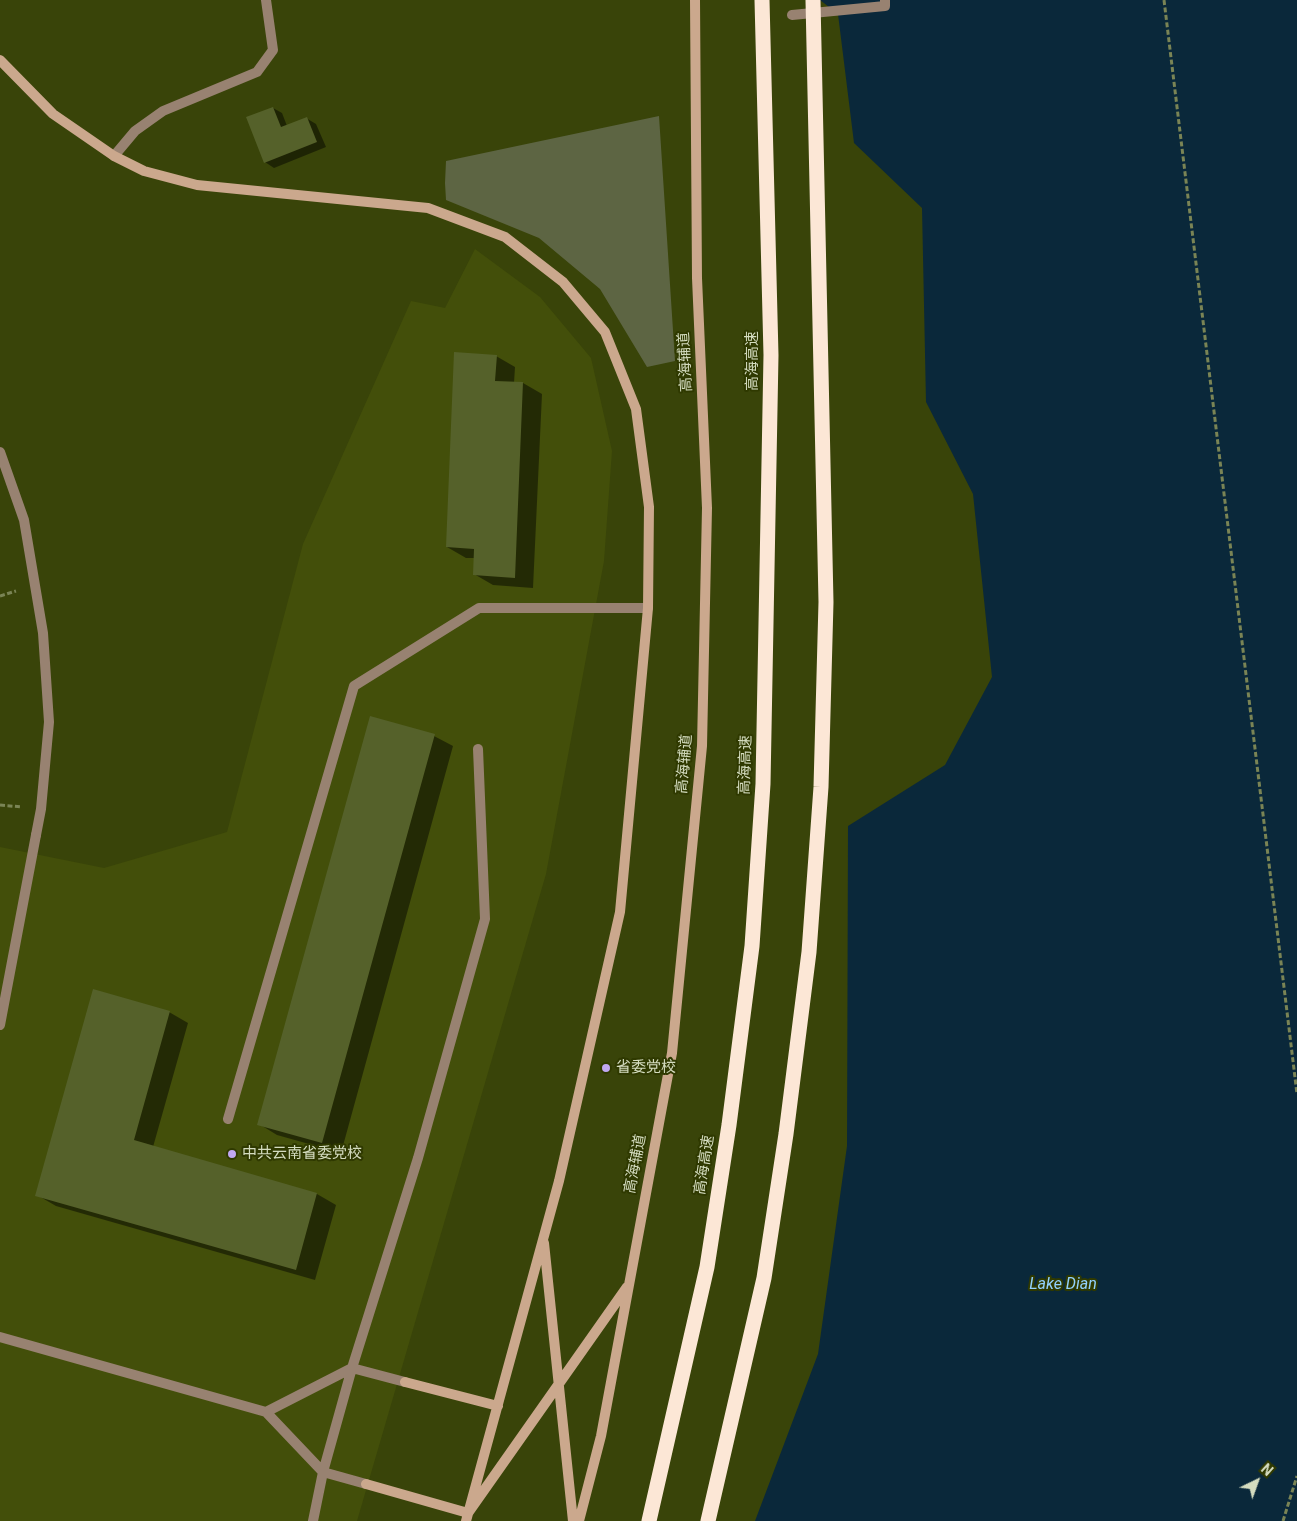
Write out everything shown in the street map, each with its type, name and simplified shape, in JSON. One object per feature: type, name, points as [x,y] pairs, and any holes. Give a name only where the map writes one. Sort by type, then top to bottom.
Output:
[{"type":"highway","name":"高海高速","points":[[649,1521],[707,1267],[729,1125],[752,946],[763,784],[771,356],[762,0]]},
{"type":"highway","points":[[708,1521],[764,1278],[784,1153],[809,952],[821,787],[826,602],[813,0]]},
{"type":"main road","name":"高海辅道","points":[[579,1521],[600,1436],[672,1053],[702,746],[707,508],[697,278],[695,0]]},
{"type":"main road","points":[[0,60],[53,114],[114,156],[144,171],[197,185],[428,208],[505,238],[563,282],[605,332],[636,410],[649,507],[648,608],[620,912],[544,1237],[467,1517]]},
{"type":"main road","points":[[544,1237],[573,1521]]},
{"type":"main road","points":[[467,1517],[629,1284]]},
{"type":"main road","points":[[405,1382],[498,1406]]},
{"type":"main road","points":[[366,1484],[467,1517]]},
{"type":"street","points":[[114,156],[135,131],[163,111],[257,72],[272,50],[266,0]]},
{"type":"street","points":[[792,14],[885,6],[885,0]]},
{"type":"street","points":[[0,452],[24,520],[43,633],[49,722],[41,809],[0,1025]]},
{"type":"street","points":[[228,1119],[354,686],[479,608],[648,608]]},
{"type":"street","points":[[313,1521],[352,1368],[418,1158],[485,919],[478,749]]},
{"type":"street","points":[[0,1337],[266,1412],[324,1472],[366,1484]]},
{"type":"street","points":[[266,1412],[352,1368],[405,1382]]},
{"type":"path","points":[[1164,0],[1297,1094]]},
{"type":"path","points":[[1283,1521],[1297,1476]]},
{"type":"shaded area","points":[[659,116],[675,361],[647,367],[600,289],[539,238],[446,200],[446,161]]},
{"type":"shaded area","name":"中共云南省委党校","points":[[475,249],[540,297],[591,358],[612,451],[604,561],[546,874],[357,1521],[0,1521],[0,847],[104,868],[227,832],[303,544],[411,301],[445,308]]},
{"type":"water","name":"Lake Dian","points":[[820,0],[1297,0],[1297,1521],[755,1521],[818,1354],[847,1146],[848,826],[945,765],[992,677],[973,494],[926,402],[922,208],[854,143],[838,14]]},
{"type":"building","points":[[273,107],[281,127],[307,117],[317,142],[264,163],[246,117]]},
{"type":"building","points":[[454,352],[497,355],[495,381],[523,382],[515,578],[473,575],[474,549],[446,547]]},
{"type":"building","points":[[370,716],[435,734],[322,1143],[257,1125]]},
{"type":"building","points":[[93,989],[170,1011],[134,1140],[317,1193],[296,1270],[35,1196]]},
{"type":"place","name":"省委党校","points":[[606,1068]]},
{"type":"place","name":"中共云南省委党校","points":[[232,1154]]}]
